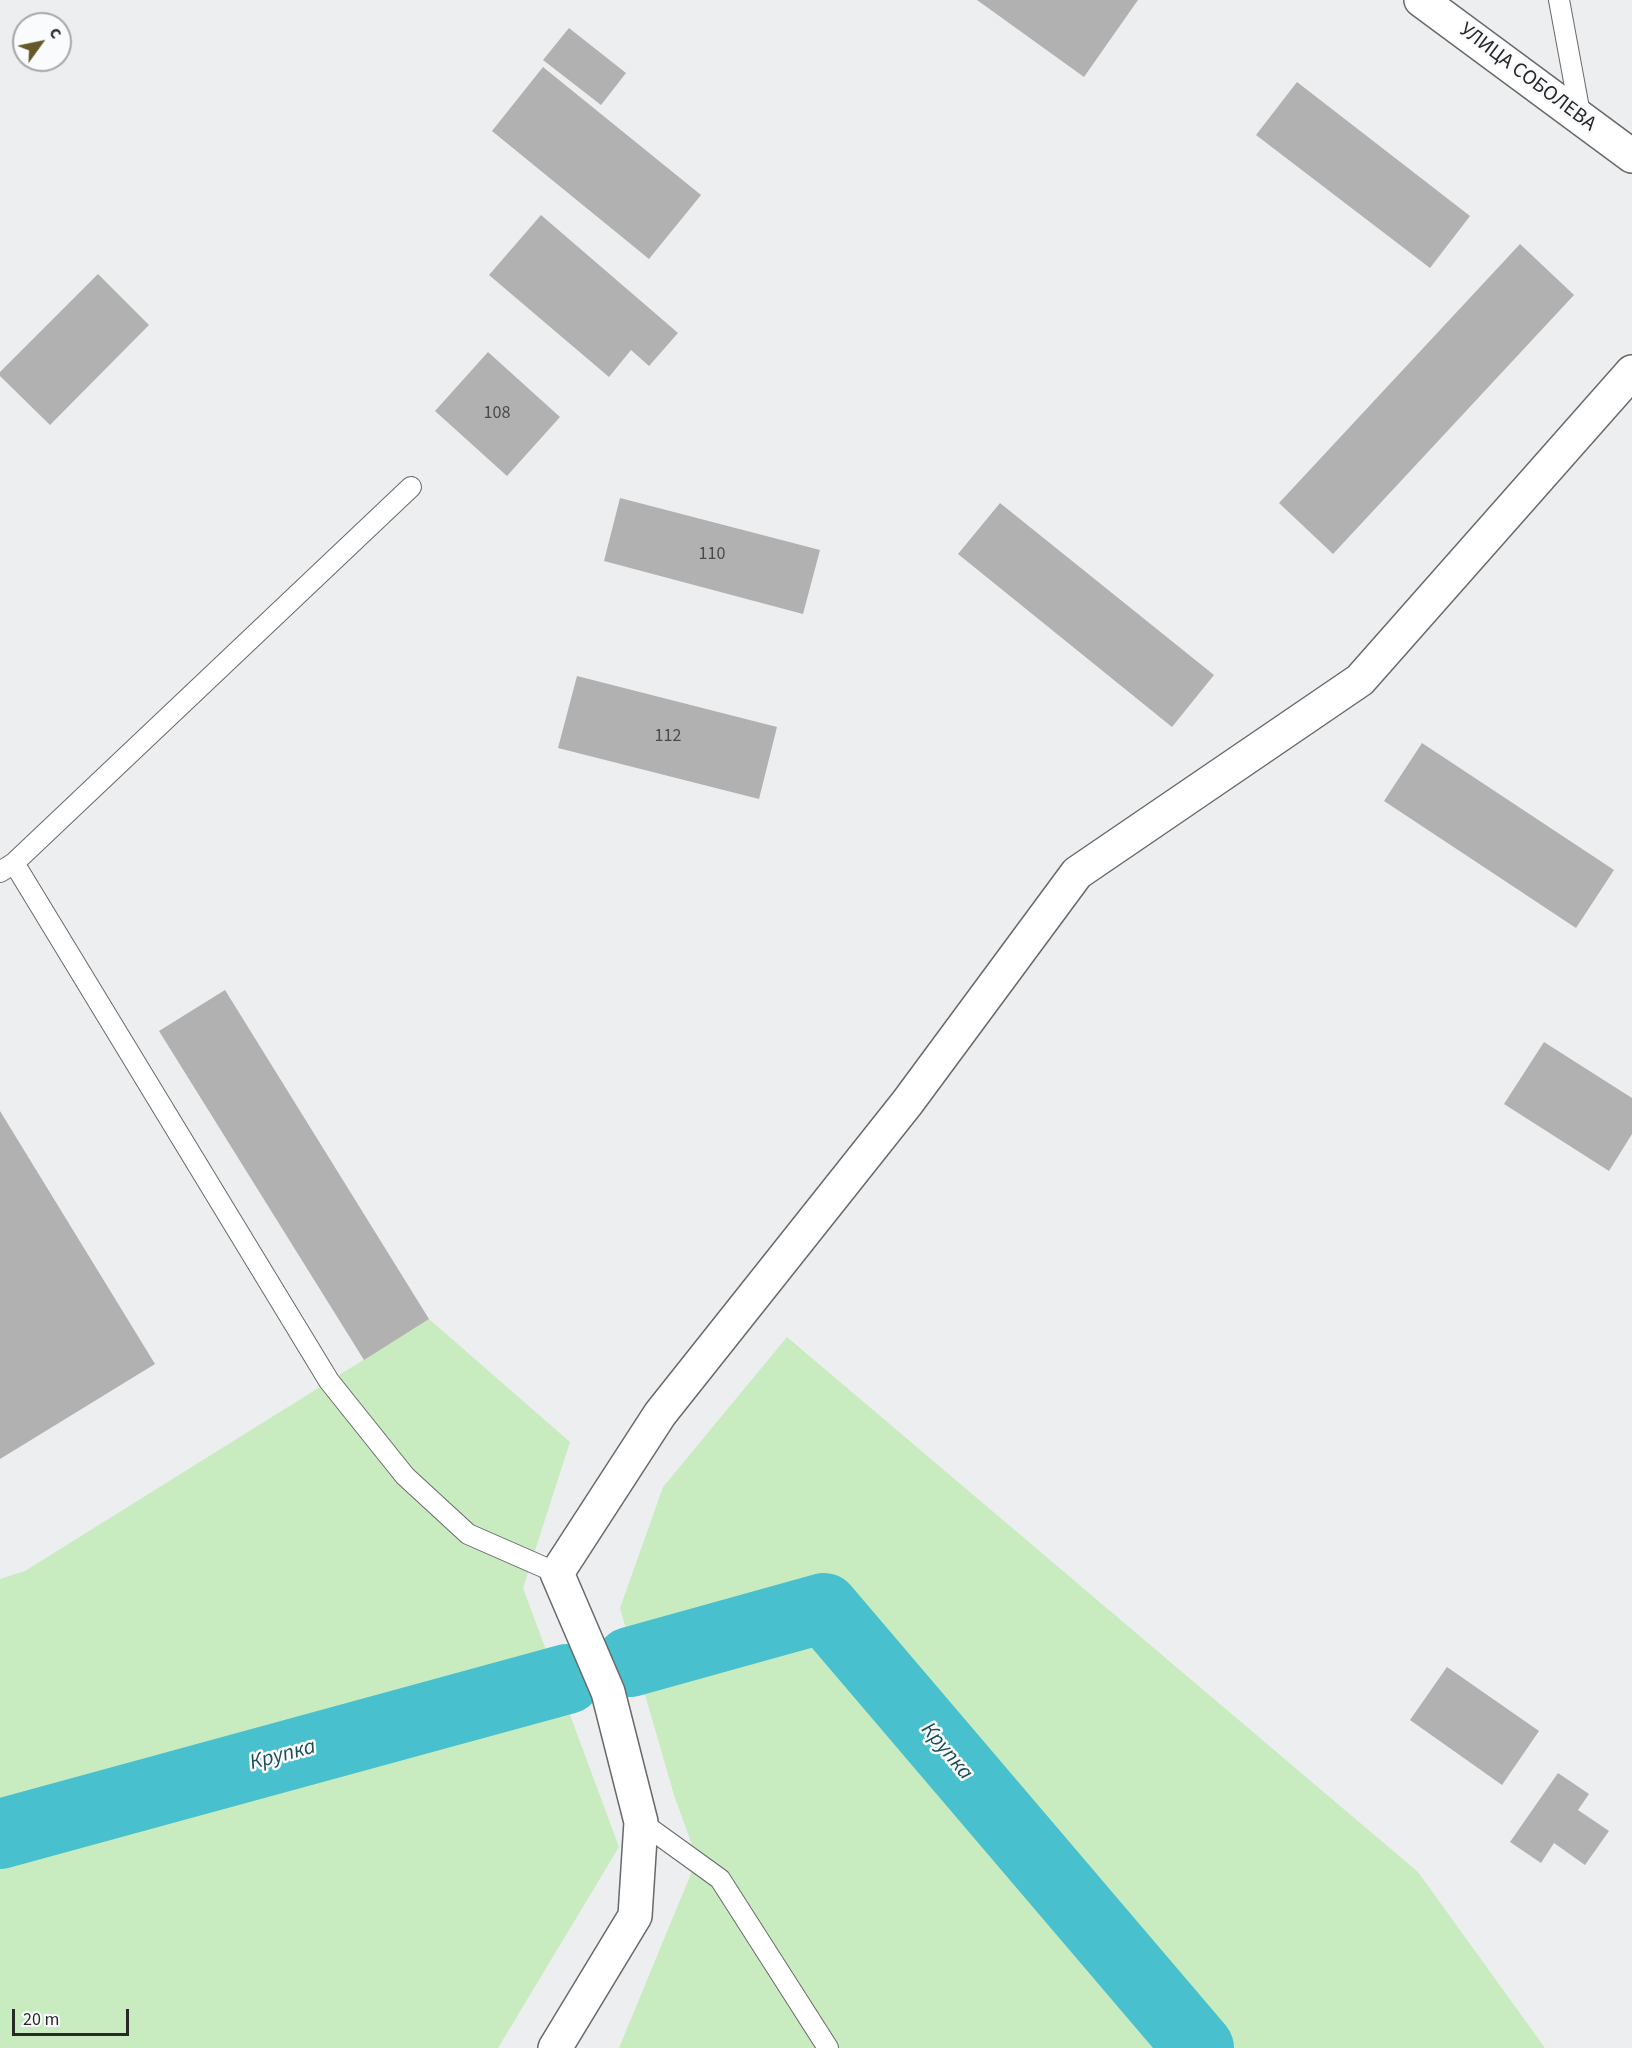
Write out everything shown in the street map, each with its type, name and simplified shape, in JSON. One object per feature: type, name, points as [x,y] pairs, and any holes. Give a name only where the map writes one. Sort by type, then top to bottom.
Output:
[{"type":"street","name":"УЛИЦА СОБОЛЕВА","points":[[1421,0],[1632,156]]},
{"type":"street","points":[[555,2048],[635,1916],[641,1822],[608,1692],[557,1573],[660,1414],[907,1103],[1077,873],[1360,680],[1632,372]]},
{"type":"lane","points":[[1559,0],[1581,119]]},
{"type":"lane","points":[[411,487],[7,867],[329,1381],[405,1476],[468,1534],[557,1573]]},
{"type":"lane","points":[[641,1822],[720,1879],[828,2048]]},
{"type":"green space","points":[[429,1319],[570,1442],[523,1588],[619,1847],[498,2048],[0,2048],[0,1579],[25,1571]]},
{"type":"green space","points":[[787,1337],[1418,1872],[1545,2048],[619,2048],[697,1859],[674,1795],[620,1608],[663,1487]]},
{"type":"building","points":[[977,0],[1138,0],[1084,77]]},
{"type":"building","points":[[569,28],[626,73],[601,105],[543,60]]},
{"type":"building","points":[[543,67],[701,195],[649,259],[492,131]]},
{"type":"building","points":[[1297,82],[1470,216],[1430,268],[1256,135]]},
{"type":"building","points":[[541,215],[678,333],[649,366],[631,350],[609,377],[489,275]]},
{"type":"building","points":[[1520,244],[1574,295],[1333,554],[1279,503]]},
{"type":"building","points":[[98,274],[149,325],[50,425],[0,376],[0,372]]},
{"type":"building","points":[[488,352],[560,417],[507,476],[435,411]]},
{"type":"building","points":[[620,498],[820,550],[803,614],[604,561]]},
{"type":"building","points":[[1000,503],[1214,675],[1172,727],[958,554]]},
{"type":"building","points":[[577,676],[777,727],[759,799],[558,748]]},
{"type":"building","points":[[1422,743],[1614,870],[1576,928],[1384,801]]},
{"type":"building","points":[[225,990],[429,1319],[364,1360],[159,1031]]},
{"type":"building","points":[[1544,1042],[1632,1098],[1632,1134],[1609,1171],[1504,1104]]},
{"type":"building","points":[[0,1111],[155,1364],[0,1459]]},
{"type":"building","points":[[1447,1667],[1539,1731],[1502,1785],[1410,1720]]},
{"type":"building","points":[[1558,1773],[1589,1794],[1578,1810],[1609,1831],[1585,1865],[1554,1843],[1541,1863],[1510,1842]]},
{"type":"waterway","name":"Крупка","points":[[630,1662],[824,1608],[1199,2048]]},
{"type":"waterway","name":"Крупка","points":[[0,1834],[567,1679]]}]
